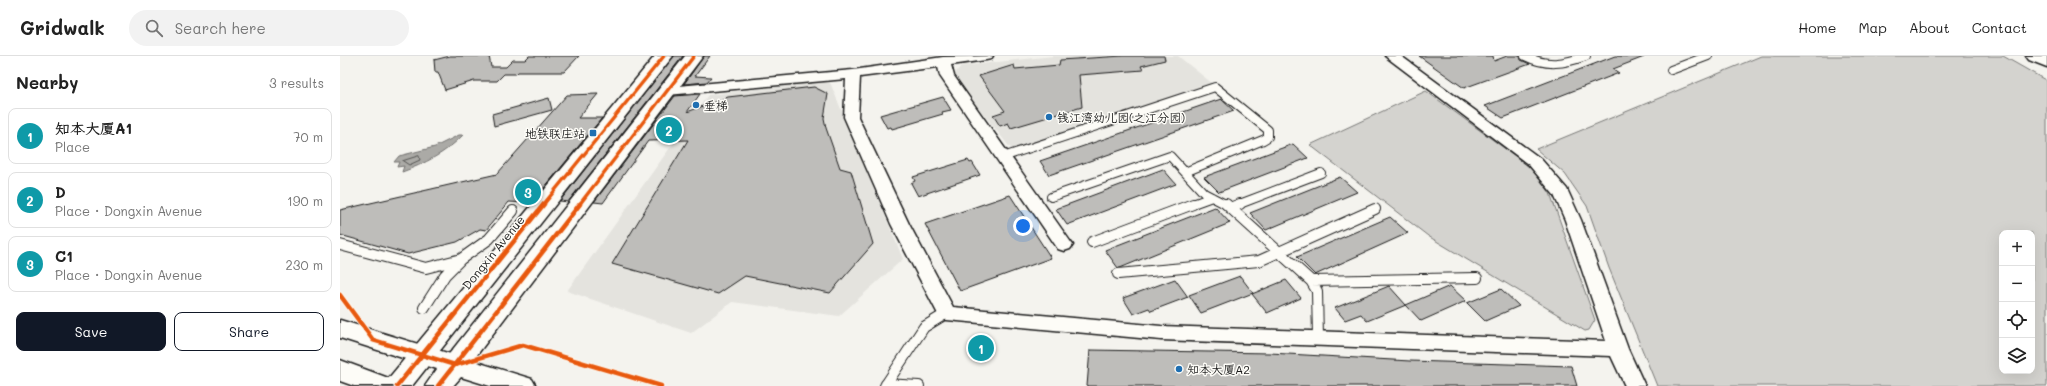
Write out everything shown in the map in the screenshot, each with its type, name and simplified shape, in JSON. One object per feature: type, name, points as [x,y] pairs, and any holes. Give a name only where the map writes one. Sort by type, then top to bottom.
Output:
[{"type":"main road","name":"Dongxin Avenue","points":[[397,386],[664,56]]},
{"type":"main road","points":[[438,386],[694,56]]},
{"type":"main road","points":[[2036,56],[2047,62]]},
{"type":"main road","points":[[340,329],[422,356],[523,386]]},
{"type":"main road","points":[[340,370],[382,386]]},
{"type":"street","points":[[667,91],[853,74],[986,56]]},
{"type":"street","points":[[1392,56],[1535,162],[1561,193],[1574,220],[1618,349],[1635,386]]},
{"type":"street","points":[[943,61],[946,76],[1064,245]]},
{"type":"street","points":[[853,74],[851,117],[900,224],[947,313],[1161,333],[1618,349]]},
{"type":"lane","points":[[1525,56],[1533,60],[1564,64],[1586,56]]},
{"type":"lane","points":[[1670,70],[1708,56]]},
{"type":"lane","points":[[1003,157],[1215,87],[1268,130],[1268,137],[1263,140],[1185,172]]},
{"type":"lane","points":[[1051,197],[1170,156],[1204,193],[1230,208],[1310,281],[1317,291],[1318,338]]},
{"type":"lane","points":[[1230,208],[1321,173]]},
{"type":"lane","points":[[1092,242],[1212,197]]},
{"type":"lane","points":[[1118,274],[1259,261],[1375,210]]},
{"type":"lane","points":[[424,308],[445,275],[461,259],[489,239],[513,211]]},
{"type":"lane","points":[[340,245],[426,268],[461,259]]},
{"type":"lane","points":[[1310,281],[1477,278]]},
{"type":"lane","points":[[886,385],[924,327],[947,313]]},
{"type":"lane","points":[[886,385],[919,386]]},
{"type":"shaded area","name":"钱江湾幼儿园(之江分园)","points":[[1054,56],[1178,56],[1213,84],[1012,150],[953,76],[961,66]]},
{"type":"shaded area","points":[[1761,56],[2003,56],[2047,81],[2047,386],[1657,386],[1609,268],[1587,206],[1565,174],[1536,149]]},
{"type":"shaded area","points":[[829,80],[903,259],[839,316],[732,302],[691,333],[567,291],[708,95]]},
{"type":"shaded area","points":[[1426,91],[1534,171],[1550,193],[1595,320],[1589,330],[1585,331],[1428,236],[1310,145]]},
{"type":"water","points":[[459,135],[463,135],[442,153],[410,169],[402,172],[404,166],[397,167],[399,162],[394,162],[399,156],[435,147]]},
{"type":"building","points":[[450,56],[489,56],[491,67],[506,67],[513,60],[525,60],[529,56],[579,56],[564,72],[518,72],[516,74],[504,74],[497,81],[474,81],[445,90],[438,72],[435,72],[434,60]]},
{"type":"building","points":[[674,56],[683,56],[568,202],[560,201]]},
{"type":"building","points":[[704,56],[710,56],[695,76],[711,77],[707,82],[684,84]]},
{"type":"building","points":[[1123,56],[1164,56],[1165,60],[1141,66],[1143,70],[1079,75],[1082,107],[1011,128],[1008,123],[1000,126],[993,115],[1005,111],[979,76],[1014,65],[1015,69],[1059,65],[1060,60]]},
{"type":"building","points":[[1419,56],[1493,56],[1494,61],[1507,56],[1520,56],[1521,60],[1530,64],[1464,88]]},
{"type":"building","points":[[1615,56],[1644,57],[1613,69],[1619,73],[1503,118],[1485,106]]},
{"type":"building","points":[[814,87],[828,94],[824,118],[826,128],[840,168],[851,171],[873,244],[830,293],[745,276],[718,294],[612,264],[688,140],[648,141],[603,203],[594,202],[675,96],[700,94],[687,112],[728,97]]},
{"type":"building","points":[[598,94],[578,118],[602,118],[534,200],[529,200],[527,203],[509,202],[486,230],[480,229],[457,242],[408,254],[340,235],[340,210],[497,174],[567,95]]},
{"type":"building","points":[[943,97],[951,110],[942,112],[943,114],[892,129],[891,127],[887,128],[880,115]]},
{"type":"building","points":[[549,98],[552,110],[494,126],[492,114]]},
{"type":"building","points":[[1221,99],[1234,111],[1049,175],[1040,161]]},
{"type":"building","points":[[1293,144],[1308,158],[1219,192],[1204,177]]},
{"type":"building","points":[[968,160],[970,163],[972,162],[980,175],[918,196],[911,183],[915,181],[913,177]]},
{"type":"building","points":[[1163,169],[1176,184],[1067,225],[1056,209]]},
{"type":"building","points":[[1340,177],[1357,192],[1266,230],[1250,213]]},
{"type":"building","points":[[1010,195],[1051,258],[960,291],[925,224]]},
{"type":"building","points":[[1215,207],[1230,223],[1120,268],[1118,268],[1105,250]]},
{"type":"building","points":[[1390,217],[1408,233],[1315,275],[1297,257]]},
{"type":"building","points":[[1240,276],[1253,293],[1201,313],[1189,295]]},
{"type":"building","points":[[1175,279],[1188,297],[1151,311],[1149,308],[1133,314],[1123,298]]},
{"type":"building","points":[[1286,280],[1301,298],[1267,313],[1252,294]]},
{"type":"building","points":[[1389,286],[1406,305],[1367,321],[1361,314],[1345,320],[1335,308]]},
{"type":"building","points":[[1450,286],[1466,301],[1421,321],[1406,305]]},
{"type":"building","points":[[1501,289],[1519,306],[1485,321],[1467,303]]},
{"type":"building","points":[[1090,350],[1270,353],[1410,361],[1571,366],[1577,386],[1087,386]]},
{"type":"cycle path","points":[[397,386],[664,56]]},
{"type":"cycle path","points":[[438,386],[482,332],[694,56]]},
{"type":"cycle path","points":[[340,295],[373,340],[455,365]]},
{"type":"cycle path","points":[[455,365],[523,345],[661,386]]},
{"type":"place","name":"垂梯","points":[[696,105]]},
{"type":"place","name":"钱江湾幼儿园(之江分园)","points":[[1049,117]]},
{"type":"place","name":"D","points":[[669,130]]},
{"type":"place","name":"地铁联庄站","points":[[593,133]]},
{"type":"place","name":"C1","points":[[528,192]]},
{"type":"place","name":"知本大厦A1","points":[[981,348]]},
{"type":"place","name":"知本大厦A2","points":[[1179,369]]}]
